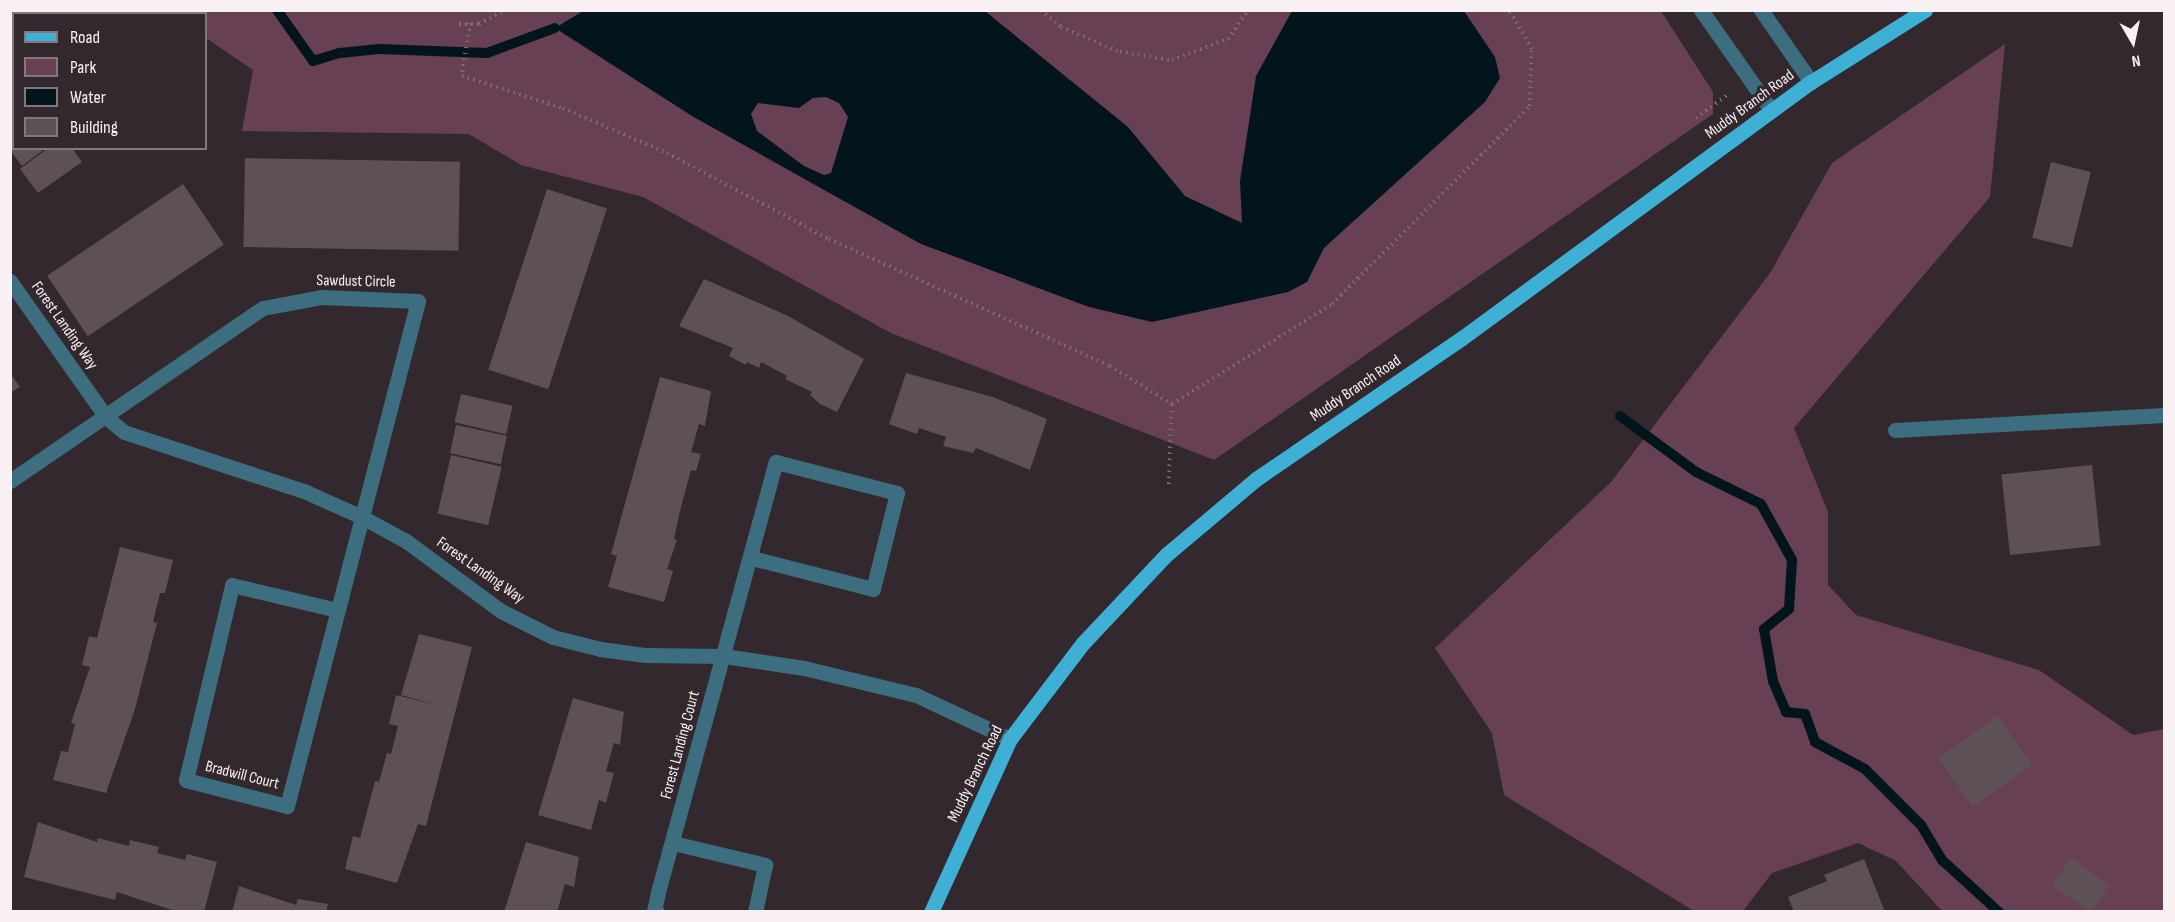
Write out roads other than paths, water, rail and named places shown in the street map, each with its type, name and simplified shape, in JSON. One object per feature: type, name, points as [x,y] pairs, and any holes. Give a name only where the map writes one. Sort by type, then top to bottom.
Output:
[{"type":"main road","name":"Muddy Branch Road","points":[[931,912],[1010,739],[1083,643],[1144,578],[1256,479],[1462,338],[1811,82],[1925,10]]},
{"type":"street","points":[[1701,10],[1773,111]]},
{"type":"street","points":[[1761,10],[1811,82]]},
{"type":"street","name":"Forest Landing Way","points":[[10,281],[106,417],[124,432],[156,445],[306,492],[360,516],[406,541],[501,611],[553,637],[600,650],[645,656],[724,656],[804,668],[916,695],[1010,739]]},
{"type":"street","name":"Sawdust Circle","points":[[106,417],[212,339],[263,308],[321,297],[418,301],[360,516]]},
{"type":"street","points":[[1895,430],[2164,415]]},
{"type":"street","points":[[10,481],[106,417]]},
{"type":"street","name":"Forest Landing Court","points":[[657,912],[654,911],[656,902],[752,558],[776,462],[897,493],[873,589],[752,558]]},
{"type":"street","name":"Bradwill Court","points":[[337,610],[232,585],[186,780],[287,807],[337,610],[360,516]]},
{"type":"street","points":[[673,843],[765,865],[754,912]]},
{"type":"water","points":[[583,11],[985,11],[1128,127],[1185,196],[1242,223],[1240,181],[1256,76],[1292,11],[1464,11],[1495,57],[1500,78],[1485,102],[1324,248],[1307,282],[1288,292],[1152,322],[1089,307],[921,244],[692,116],[555,28]],"holes":[[[826,97],[839,103],[848,117],[831,173],[824,175],[804,166],[757,131],[751,114],[758,103],[799,108],[813,98]]]},
{"type":"waterway","points":[[277,10],[313,61],[340,53],[379,49],[487,53],[555,28]]},
{"type":"waterway","points":[[1620,416],[1696,472],[1761,504],[1792,560],[1789,609],[1764,629],[1773,681],[1786,712],[1805,714],[1815,742],[1865,769],[1921,825],[1942,860],[1999,912]]}]
